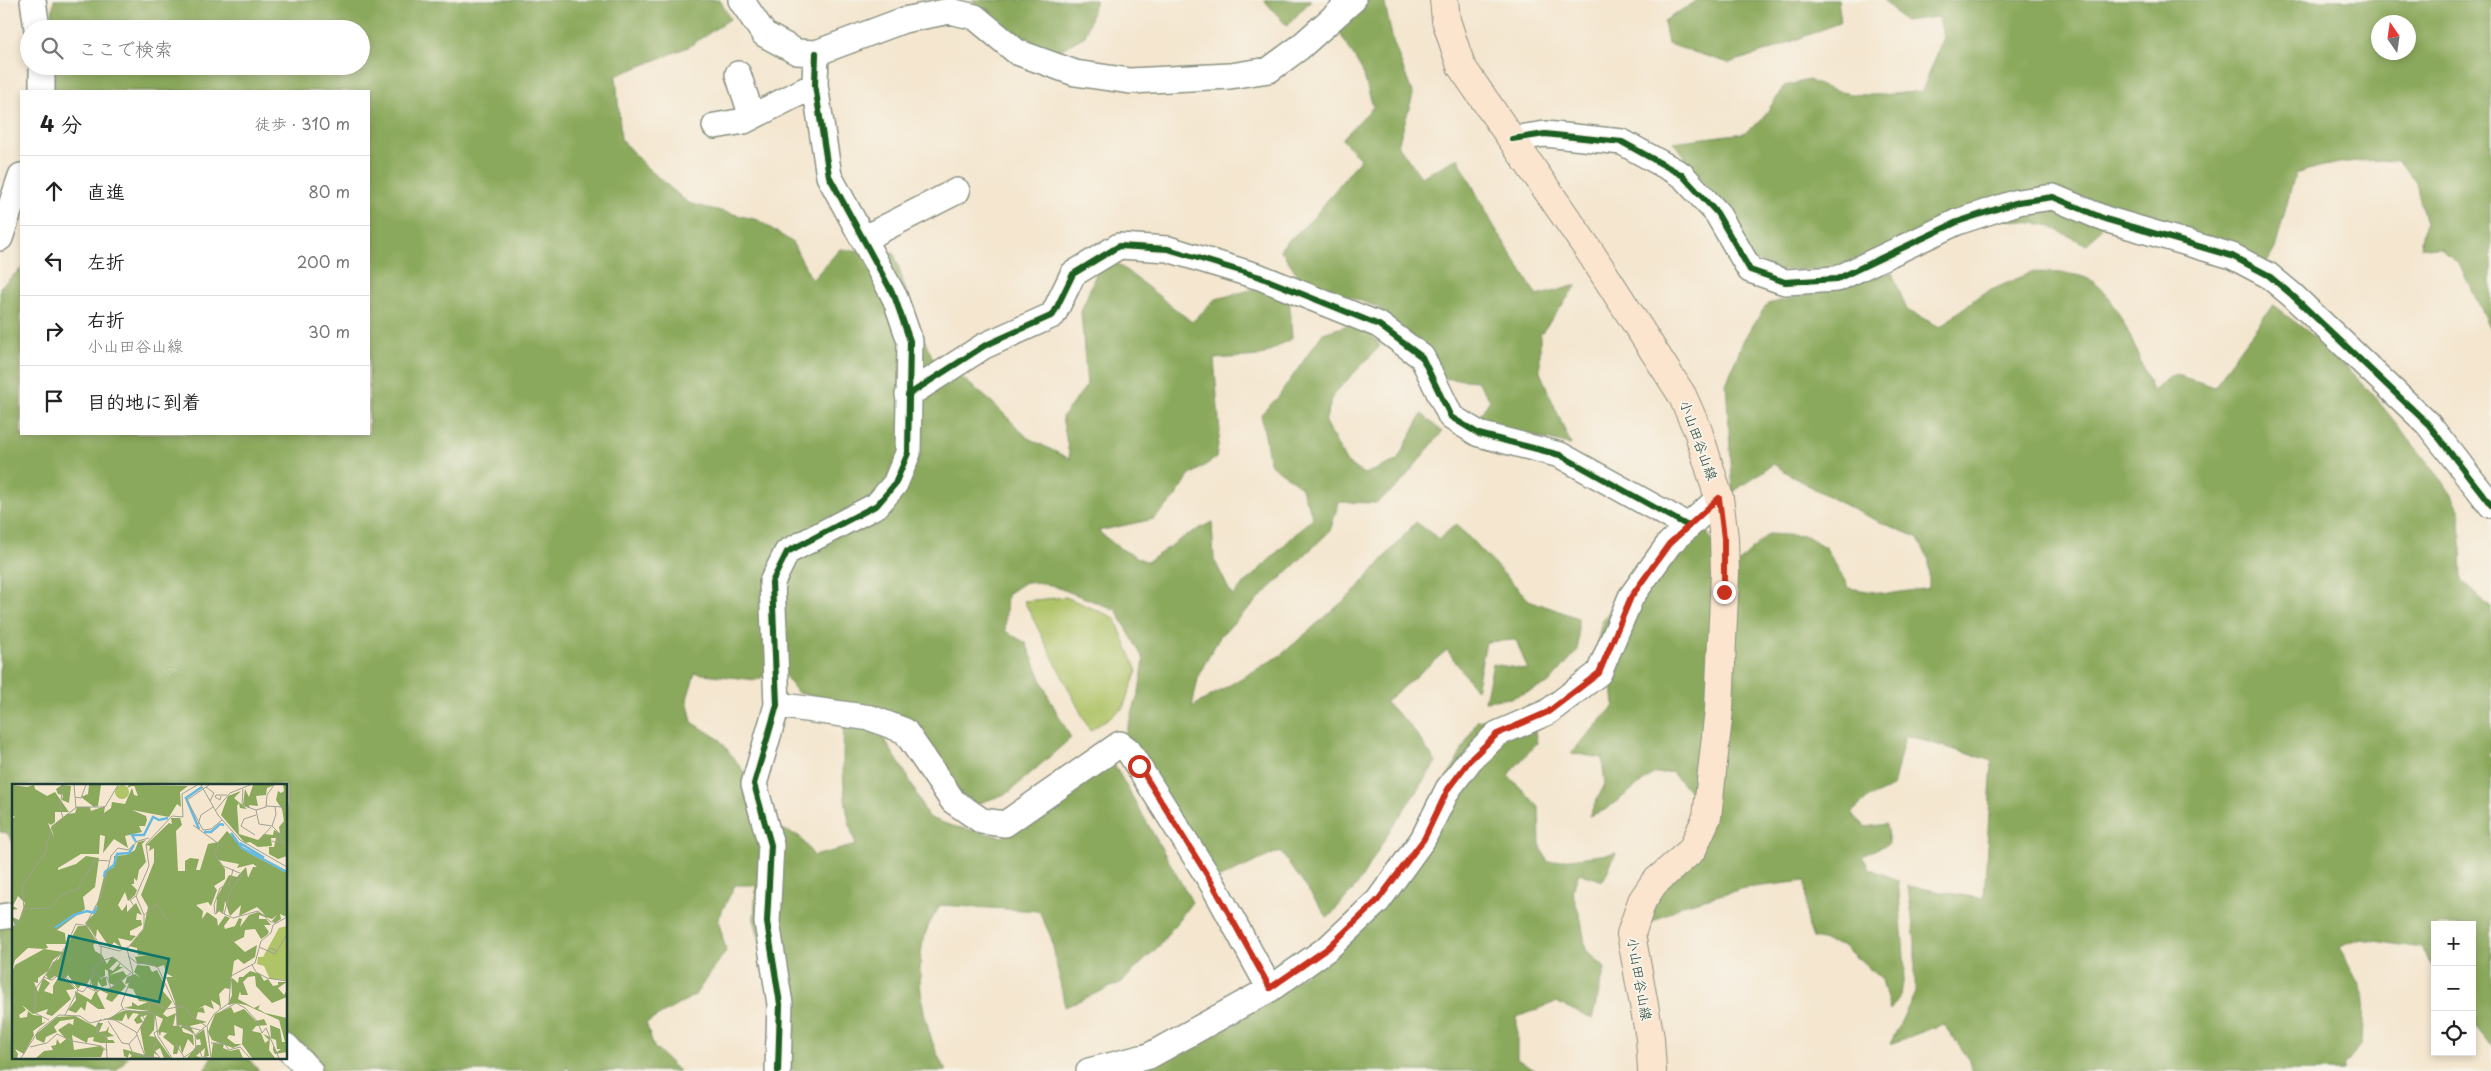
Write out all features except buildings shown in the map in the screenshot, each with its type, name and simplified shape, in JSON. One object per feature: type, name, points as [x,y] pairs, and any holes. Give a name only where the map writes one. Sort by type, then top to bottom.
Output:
[{"type":"main road","name":"小山田谷山線","points":[[1444,0],[1446,20],[1461,66],[1590,252],[1682,395],[1698,431],[1719,498],[1724,538],[1725,573],[1719,709],[1707,817],[1692,850],[1654,883],[1642,901],[1631,934],[1650,1038],[1652,1071]]},
{"type":"street","points":[[33,0],[36,20]]},
{"type":"street","points":[[741,0],[764,34],[797,52],[816,53],[904,20],[950,11],[975,17],[1017,52],[1075,73],[1130,81],[1230,76],[1269,70],[1299,48],[1353,0]]},
{"type":"street","points":[[778,1071],[780,1004],[767,922],[771,845],[754,784],[777,705],[772,582],[787,552],[877,505],[895,484],[908,453],[910,341],[895,298],[829,176],[815,84],[816,53]]},
{"type":"street","points":[[738,74],[752,117]]},
{"type":"street","points":[[42,75],[42,90]]},
{"type":"street","points":[[715,126],[744,121],[815,84]]},
{"type":"street","points":[[1512,139],[1545,134],[1622,142],[1682,175],[1717,213],[1750,270],[1785,282],[1837,279],[1957,222],[2018,202],[2053,197],[2105,219],[2232,256],[2268,275],[2292,295],[2428,424],[2491,505]]},
{"type":"street","points":[[0,238],[20,179]]},
{"type":"street","points":[[864,240],[957,191]]},
{"type":"street","points":[[908,395],[984,346],[1053,315],[1073,274],[1118,246],[1168,249],[1260,277],[1379,325],[1422,357],[1450,417],[1479,434],[1560,455],[1688,526]]},
{"type":"street","points":[[1089,1071],[1149,1056],[1270,988],[1328,948],[1378,900],[1424,839],[1448,789],[1470,760],[1497,734],[1548,712],[1599,673],[1631,597],[1669,544],[1719,498]]},
{"type":"street","points":[[777,705],[871,718],[905,730],[953,801],[982,821],[1005,824],[1120,744],[1128,750],[1212,883],[1270,988]]},
{"type":"street","points":[[288,1048],[310,1071]]},
{"type":"green space","points":[[54,0],[720,0],[730,19],[688,47],[616,76],[621,139],[643,164],[688,203],[758,220],[792,242],[812,280],[840,249],[894,253],[918,327],[939,371],[955,372],[993,403],[1028,438],[1070,459],[1062,417],[1087,385],[1081,312],[1104,253],[1192,322],[1216,299],[1262,287],[1289,296],[1292,338],[1261,356],[1214,359],[1220,432],[1216,458],[1189,476],[1174,499],[1154,519],[1098,531],[1119,548],[1147,562],[1187,535],[1212,522],[1214,559],[1232,596],[1313,517],[1300,486],[1270,464],[1261,414],[1279,396],[1323,333],[1361,321],[1380,346],[1333,395],[1325,422],[1347,463],[1364,474],[1397,461],[1422,414],[1442,432],[1399,485],[1376,503],[1339,502],[1330,531],[1221,635],[1199,674],[1192,707],[1281,655],[1356,590],[1416,522],[1439,539],[1456,524],[1529,600],[1578,618],[1578,650],[1548,684],[1511,698],[1485,701],[1493,664],[1528,670],[1516,640],[1486,642],[1476,690],[1447,650],[1385,702],[1409,724],[1436,762],[1389,832],[1358,884],[1328,918],[1280,851],[1215,880],[1125,735],[1139,692],[1144,660],[1116,610],[1051,585],[1025,582],[1007,594],[1005,631],[1026,643],[1049,698],[1071,738],[1008,793],[974,805],[859,705],[798,693],[780,669],[756,680],[695,673],[687,699],[692,722],[719,739],[743,770],[754,818],[799,836],[814,856],[856,845],[847,812],[845,796],[843,765],[844,715],[884,739],[908,777],[928,817],[952,826],[1003,837],[1108,754],[1192,902],[1159,946],[1122,982],[1065,1007],[1051,937],[1039,911],[940,905],[928,926],[922,945],[920,982],[926,1021],[938,1056],[946,1071],[794,1071],[790,1068],[771,980],[754,920],[756,885],[735,885],[718,919],[726,951],[695,995],[646,1023],[654,1047],[679,1071],[569,1071],[567,1065],[565,1071],[297,1071],[287,1058],[288,784],[12,784],[12,841],[7,833],[0,832],[0,287],[20,270],[20,435],[370,435],[370,90],[41,90],[44,75],[370,75],[370,20],[51,20]]},
{"type":"green space","points":[[972,0],[1096,0],[1085,36],[1049,56],[980,9]]},
{"type":"green space","points":[[1264,0],[1311,0],[1287,26]]},
{"type":"green space","points":[[1359,0],[1384,0],[1393,41],[1413,95],[1398,145],[1421,177],[1458,158],[1492,223],[1537,296],[1577,285],[1540,335],[1540,372],[1571,445],[1475,422],[1490,400],[1477,381],[1440,378],[1427,348],[1377,307],[1300,278],[1280,249],[1314,217],[1360,159],[1342,139],[1373,107],[1362,70],[1336,27]]},
{"type":"green space","points":[[1698,0],[1838,0],[1841,22],[1770,50],[1729,63],[1668,44],[1664,21]]},
{"type":"green space","points":[[1884,0],[2491,0],[2491,329],[2460,266],[2442,249],[2420,247],[2425,221],[2415,179],[2397,161],[2370,160],[2345,162],[2295,174],[2275,249],[2255,283],[2171,225],[2116,210],[2087,245],[2047,225],[2002,219],[1914,238],[1827,269],[1781,270],[1750,259],[1729,217],[1673,142],[1744,133],[1761,121],[1784,86],[1809,80],[1823,87],[1850,94],[1878,95],[1922,91],[1944,37],[1938,17],[1904,21]]},
{"type":"green space","points":[[2032,272],[2073,275],[2089,279],[2105,293],[2121,318],[2129,333],[2152,391],[2174,374],[2215,387],[2234,357],[2273,305],[2320,341],[2370,391],[2444,483],[2460,509],[2462,581],[2491,608],[2491,749],[2488,755],[2491,758],[2491,1046],[2476,1027],[2476,921],[2431,921],[2431,964],[2421,948],[2361,939],[2340,947],[2364,995],[2362,1044],[2344,1067],[2344,1071],[1971,1071],[1969,1059],[1943,1024],[1890,1044],[1915,993],[1915,941],[1908,886],[1984,899],[1992,761],[1905,735],[1893,787],[1868,798],[1851,813],[1866,827],[1886,824],[1889,843],[1862,856],[1870,869],[1898,880],[1905,969],[1901,995],[1890,1010],[1882,980],[1842,945],[1813,938],[1807,922],[1805,881],[1745,888],[1683,905],[1644,927],[1642,914],[1714,816],[1671,772],[1653,774],[1605,810],[1589,816],[1605,784],[1602,758],[1571,753],[1614,706],[1611,672],[1598,640],[1602,621],[1637,572],[1697,506],[1711,541],[1734,567],[1768,534],[1807,536],[1826,548],[1849,588],[1887,594],[1929,588],[1929,560],[1917,537],[1879,522],[1843,504],[1773,464],[1733,492],[1726,384],[1744,339],[1767,304],[1892,273],[1907,310],[1940,327],[1980,295]]},
{"type":"green space","points":[[1066,597],[1115,618],[1137,671],[1123,708],[1090,731],[1024,601]]},
{"type":"green space","points":[[1530,705],[1537,743],[1508,775],[1539,807],[1540,845],[1548,862],[1616,853],[1603,881],[1579,873],[1572,891],[1581,920],[1586,950],[1605,968],[1592,1019],[1556,1002],[1517,1017],[1517,1059],[1536,1071],[1112,1071],[1147,1065],[1240,1021],[1340,949],[1415,825],[1455,764],[1477,721],[1505,716]]},
{"type":"green space","points":[[0,919],[12,921],[12,1058],[127,1058],[116,1071],[0,1071]]},
{"type":"green space","points":[[210,1058],[248,1058],[259,1071],[204,1071]]},
{"type":"cycle path","points":[[778,1071],[780,1004],[767,922],[771,845],[754,784],[777,705],[772,582],[787,552],[877,505],[895,484],[908,453],[910,341],[895,298],[829,176],[815,85],[816,53]]},
{"type":"cycle path","points":[[1512,139],[1545,134],[1622,142],[1682,175],[1717,213],[1750,270],[1785,282],[1837,279],[1957,222],[2018,202],[2053,197],[2105,219],[2232,256],[2268,275],[2292,295],[2428,424],[2491,505]]},
{"type":"cycle path","points":[[908,395],[984,346],[1053,315],[1073,274],[1119,246],[1168,249],[1260,277],[1379,325],[1422,357],[1451,417],[1479,434],[1560,455],[1688,526]]},
{"type":"route","points":[[1139,766],[1212,883],[1270,988],[1328,948],[1378,900],[1424,839],[1448,789],[1470,760],[1497,734],[1548,712],[1599,673],[1631,597],[1669,544],[1719,498],[1724,538],[1724,592]]}]
